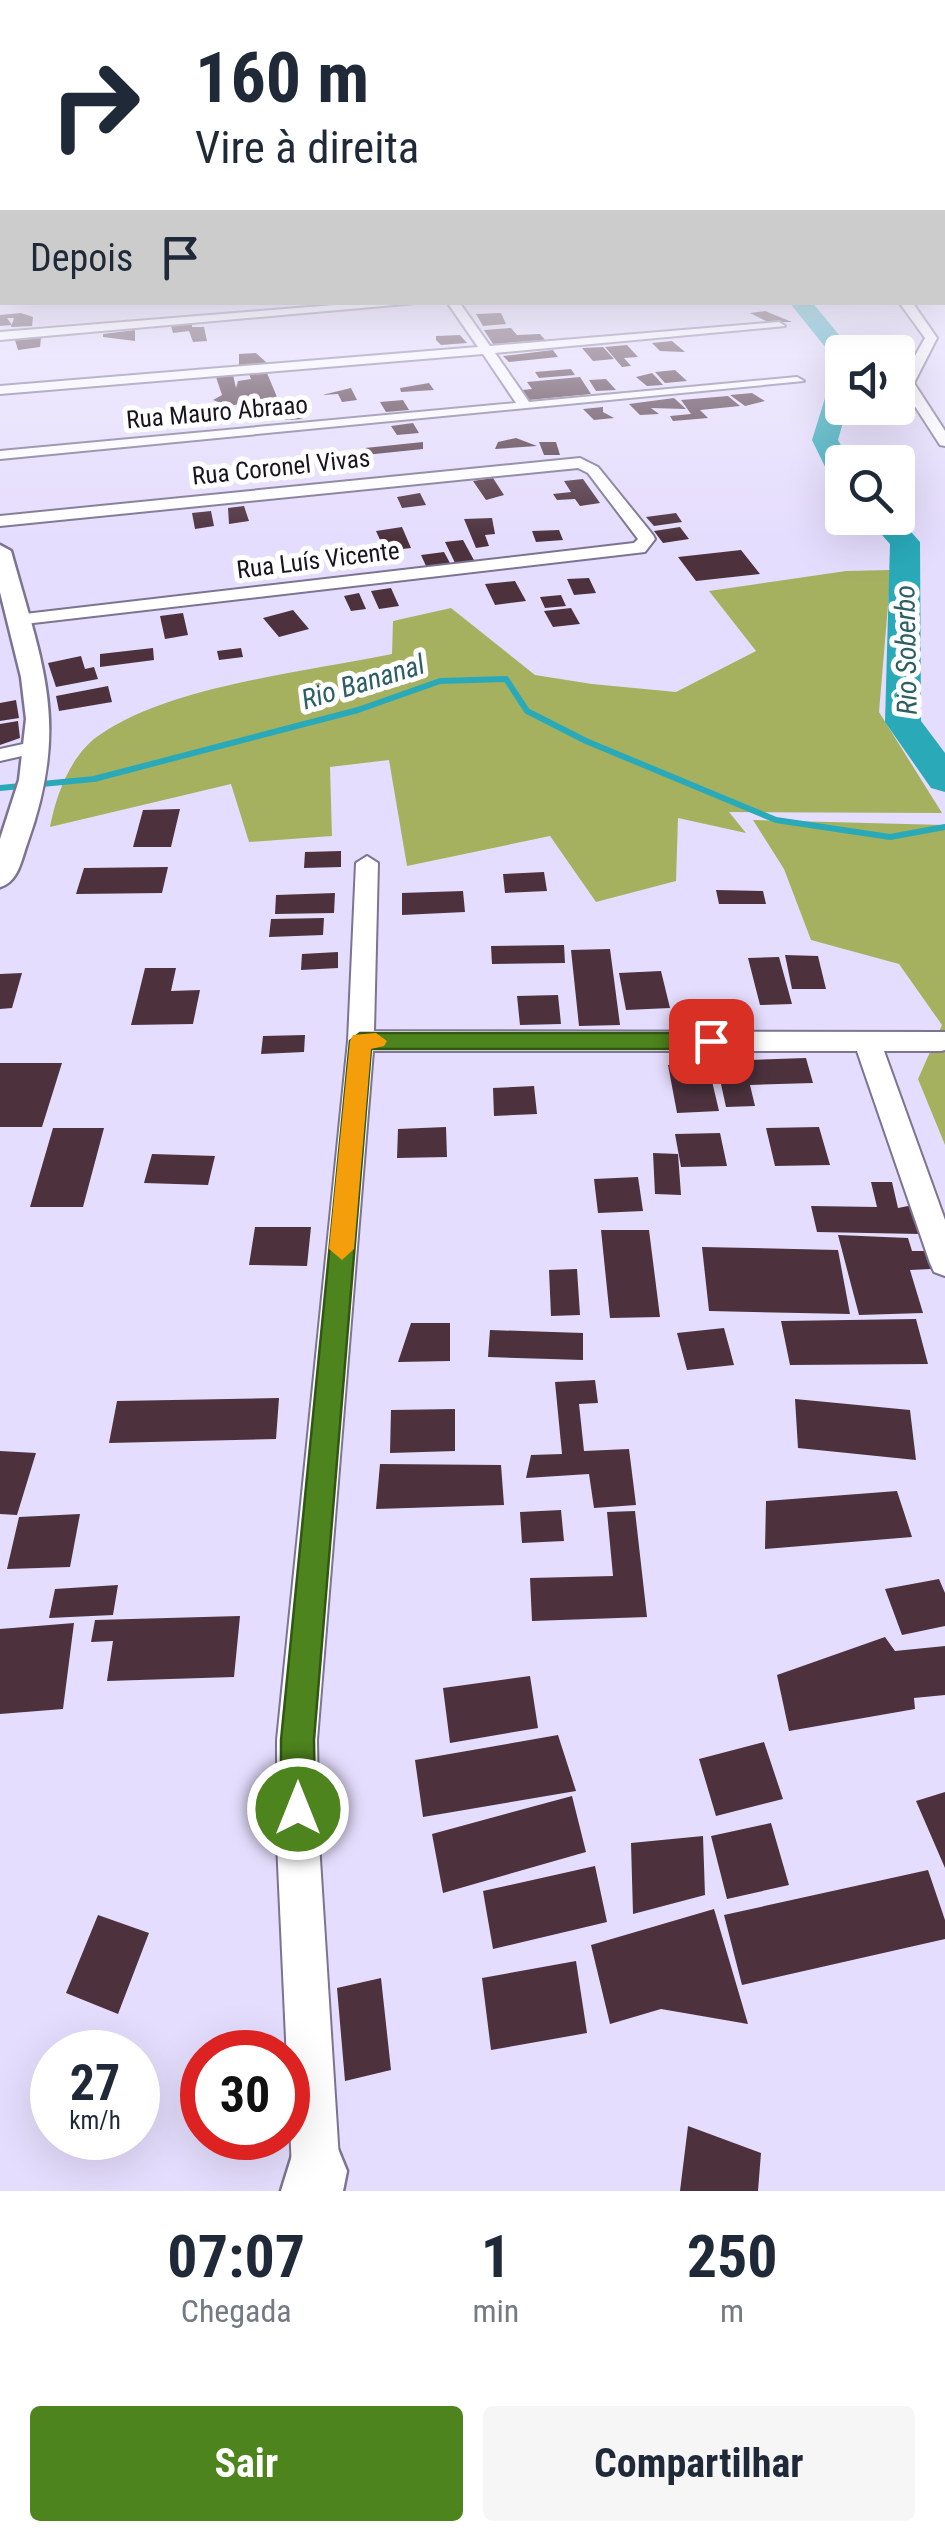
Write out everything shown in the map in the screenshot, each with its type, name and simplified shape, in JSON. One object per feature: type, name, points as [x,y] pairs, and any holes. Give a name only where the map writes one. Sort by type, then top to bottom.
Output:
[{"type":"main road","points":[[0,551],[34,686],[37,754],[26,810],[0,877]]},
{"type":"street","points":[[474,334],[525,406]]},
{"type":"street","points":[[0,390],[678,334]]},
{"type":"street","points":[[929,334],[907,383],[945,442]]},
{"type":"street","name":"Rua Mauro Abraao","points":[[0,456],[797,382]]},
{"type":"street","name":"Rua Coronel Vivas","points":[[0,521],[568,463],[588,466],[647,539],[638,548],[626,549]]},
{"type":"street","name":"Rua Luís Vicente","points":[[16,620],[626,549]]},
{"type":"street","points":[[0,756],[37,754]]},
{"type":"street","points":[[315,2184],[297,1740],[360,1041],[367,864]]},
{"type":"street","points":[[360,1041],[940,1041]]},
{"type":"street","points":[[867,1041],[945,1263]]},
{"type":"green space","points":[[891,570],[879,712],[942,813],[729,812],[746,833],[678,818],[676,881],[596,902],[550,836],[407,866],[389,760],[330,767],[332,836],[249,842],[231,784],[50,827],[73,763],[101,734],[131,717],[202,692],[392,654],[393,621],[451,608],[535,675],[676,692],[756,651],[709,591],[846,571]]},
{"type":"green space","points":[[753,820],[945,825],[945,1145],[918,1079],[942,1025],[899,964],[811,940],[784,869]]},
{"type":"building","points":[[135,334],[135,341],[103,337]]},
{"type":"building","points":[[190,334],[206,334],[207,341],[193,342]]},
{"type":"building","points":[[487,334],[540,334],[545,340],[493,344]]},
{"type":"building","points":[[460,335],[467,343],[441,345],[436,340],[436,336]]},
{"type":"building","points":[[41,338],[40,347],[18,350],[15,340]]},
{"type":"building","points":[[672,341],[685,352],[660,351],[652,343]]},
{"type":"building","points":[[627,345],[638,357],[624,358],[631,366],[622,367],[605,347]]},
{"type":"building","points":[[603,347],[614,359],[593,361],[582,348]]},
{"type":"building","points":[[553,350],[558,357],[509,362],[503,356]]},
{"type":"building","points":[[256,353],[267,363],[239,365],[239,354]]},
{"type":"building","points":[[571,369],[575,375],[539,378],[535,372]]},
{"type":"building","points":[[675,370],[687,381],[665,383],[655,372]]},
{"type":"building","points":[[267,373],[277,397],[229,406],[213,400],[222,395],[216,377],[233,375],[236,388],[238,381],[251,379],[249,374]]},
{"type":"building","points":[[652,373],[663,385],[647,386],[636,377]]},
{"type":"building","points":[[580,377],[591,394],[529,400],[522,390],[532,389],[527,382]]},
{"type":"building","points":[[606,379],[616,390],[596,391],[589,380]]},
{"type":"building","points":[[429,383],[434,390],[401,392],[400,388]]},
{"type":"building","points":[[351,388],[357,400],[342,402],[338,394],[322,395]]},
{"type":"building","points":[[752,393],[765,401],[745,406],[730,395]]},
{"type":"building","points":[[728,396],[740,406],[700,410],[708,418],[673,421],[670,416],[691,414],[681,400]]},
{"type":"building","points":[[674,398],[686,409],[651,408],[659,414],[640,415],[629,404]]},
{"type":"building","points":[[403,400],[409,410],[386,412],[380,402]]},
{"type":"building","points":[[298,407],[303,419],[286,420],[279,408]]},
{"type":"building","points":[[603,407],[603,412],[614,418],[594,420],[583,409]]},
{"type":"building","points":[[413,423],[419,433],[397,435],[391,426]]},
{"type":"building","points":[[516,438],[537,446],[495,449],[498,442]]},
{"type":"building","points":[[423,442],[423,449],[365,455],[365,448]]},
{"type":"building","points":[[539,442],[556,442],[560,455],[544,455]]},
{"type":"building","points":[[493,478],[504,495],[486,500],[473,481]]},
{"type":"building","points":[[583,479],[600,503],[580,506],[575,499],[557,500],[553,494],[571,492],[564,481]]},
{"type":"building","points":[[420,493],[426,505],[402,508],[397,497]]},
{"type":"building","points":[[244,506],[249,521],[229,524],[228,508]]},
{"type":"building","points":[[211,511],[214,526],[195,529],[192,513]]},
{"type":"building","points":[[676,513],[682,522],[654,526],[646,517]]},
{"type":"building","points":[[492,518],[495,534],[485,535],[489,546],[476,548],[464,519]]},
{"type":"building","points":[[402,527],[411,548],[385,551],[376,531]]},
{"type":"building","points":[[680,527],[689,539],[663,543],[654,531]]},
{"type":"building","points":[[559,530],[563,540],[536,542],[532,531]]},
{"type":"building","points":[[463,540],[475,562],[456,565],[445,542]]},
{"type":"building","points":[[741,550],[760,574],[696,581],[678,557]]},
{"type":"building","points":[[444,552],[450,563],[426,566],[421,555]]},
{"type":"building","points":[[589,578],[596,593],[574,595],[567,579]]},
{"type":"building","points":[[515,581],[526,601],[495,605],[485,584]]},
{"type":"building","points":[[391,588],[399,606],[379,609],[371,591]]},
{"type":"building","points":[[359,593],[366,609],[351,611],[344,596]]},
{"type":"building","points":[[561,595],[566,606],[545,608],[540,597]]},
{"type":"building","points":[[571,608],[580,624],[553,627],[544,611]]},
{"type":"building","points":[[293,610],[309,629],[279,637],[263,618]]},
{"type":"building","points":[[183,613],[188,635],[165,639],[160,616]]},
{"type":"building","points":[[153,648],[154,660],[100,667],[100,654]]},
{"type":"building","points":[[241,648],[243,657],[219,660],[217,651]]},
{"type":"building","points":[[81,656],[85,669],[94,667],[98,679],[56,687],[48,663]]},
{"type":"building","points":[[108,686],[112,702],[59,711],[56,696]]},
{"type":"building","points":[[16,700],[19,718],[0,721],[0,703]]},
{"type":"building","points":[[18,721],[20,738],[0,745],[0,724]]},
{"type":"building","points":[[180,809],[171,847],[133,847],[143,810]]},
{"type":"building","points":[[341,851],[341,867],[304,868],[305,852]]},
{"type":"building","points":[[168,867],[162,893],[76,894],[84,868]]},
{"type":"building","points":[[544,872],[547,891],[505,893],[503,874]]},
{"type":"building","points":[[716,890],[763,891],[766,904],[719,904]]},
{"type":"building","points":[[463,891],[465,912],[402,915],[402,893]]},
{"type":"building","points":[[335,893],[334,913],[275,914],[276,895]]},
{"type":"building","points":[[324,918],[323,935],[269,937],[271,919]]},
{"type":"building","points":[[564,945],[565,963],[492,964],[491,946]]},
{"type":"building","points":[[610,949],[620,1025],[579,1026],[571,950]]},
{"type":"building","points":[[338,952],[338,968],[301,970],[302,954]]},
{"type":"building","points":[[785,955],[818,956],[826,989],[792,989]]},
{"type":"building","points":[[779,957],[792,1004],[760,1005],[748,958]]},
{"type":"building","points":[[145,968],[176,968],[171,991],[200,990],[193,1024],[131,1025]]},
{"type":"building","points":[[661,971],[670,1008],[626,1010],[619,973]]},
{"type":"building","points":[[22,973],[12,1008],[0,1009],[0,974]]},
{"type":"building","points":[[558,995],[561,1024],[520,1025],[517,996]]},
{"type":"building","points":[[305,1035],[304,1052],[261,1054],[263,1036]]},
{"type":"building","points":[[806,1058],[813,1083],[750,1085],[755,1106],[726,1107],[716,1061]]},
{"type":"building","points":[[0,1063],[62,1063],[42,1127],[0,1127]]},
{"type":"building","points":[[708,1064],[719,1111],[677,1113],[668,1065]]},
{"type":"building","points":[[534,1086],[537,1114],[494,1116],[493,1088]]},
{"type":"building","points":[[446,1127],[447,1157],[397,1158],[398,1129]]},
{"type":"building","points":[[819,1127],[830,1165],[775,1166],[766,1128]]},
{"type":"building","points":[[53,1128],[104,1128],[83,1207],[30,1207]]},
{"type":"building","points":[[720,1133],[727,1166],[681,1167],[675,1134]]},
{"type":"building","points":[[653,1153],[678,1154],[681,1195],[655,1194]]},
{"type":"building","points":[[152,1154],[215,1156],[208,1185],[144,1183]]},
{"type":"building","points":[[638,1177],[643,1211],[598,1213],[594,1179]]},
{"type":"building","points":[[871,1182],[892,1182],[898,1208],[913,1205],[920,1234],[817,1232],[811,1206],[877,1207]]},
{"type":"building","points":[[255,1227],[311,1227],[307,1266],[249,1265]]},
{"type":"building","points":[[601,1230],[649,1230],[660,1317],[610,1318]]},
{"type":"building","points":[[838,1235],[908,1238],[912,1251],[925,1251],[931,1269],[910,1270],[923,1313],[859,1315]]},
{"type":"building","points":[[702,1247],[838,1250],[850,1314],[709,1311]]},
{"type":"building","points":[[577,1269],[580,1315],[551,1316],[549,1270]]},
{"type":"building","points":[[916,1319],[928,1364],[790,1365],[781,1321]]},
{"type":"building","points":[[411,1323],[450,1323],[450,1361],[398,1362]]},
{"type":"building","points":[[724,1328],[734,1365],[687,1370],[677,1333]]},
{"type":"building","points":[[490,1330],[583,1333],[583,1360],[488,1357]]},
{"type":"building","points":[[595,1380],[598,1403],[579,1404],[584,1451],[629,1449],[636,1505],[594,1508],[589,1474],[526,1478],[531,1455],[562,1454],[555,1382]]},
{"type":"building","points":[[279,1398],[276,1439],[109,1443],[117,1401]]},
{"type":"building","points":[[795,1399],[910,1410],[916,1460],[798,1448]]},
{"type":"building","points":[[455,1409],[455,1451],[390,1453],[391,1410]]},
{"type":"building","points":[[0,1451],[36,1453],[17,1515],[0,1514]]},
{"type":"building","points":[[380,1464],[501,1465],[504,1505],[376,1509]]},
{"type":"building","points":[[897,1491],[912,1537],[765,1549],[766,1501]]},
{"type":"building","points":[[561,1510],[564,1541],[522,1543],[520,1512]]},
{"type":"building","points":[[635,1511],[647,1617],[532,1621],[530,1578],[613,1576],[607,1512]]},
{"type":"building","points":[[80,1514],[70,1567],[7,1569],[19,1517]]},
{"type":"building","points":[[939,1579],[945,1593],[945,1626],[902,1635],[885,1589]]},
{"type":"building","points":[[118,1585],[113,1615],[49,1618],[55,1589]]},
{"type":"building","points":[[240,1616],[234,1677],[107,1681],[113,1641],[91,1642],[95,1620]]},
{"type":"building","points":[[74,1623],[63,1709],[0,1714],[0,1629]]},
{"type":"building","points":[[885,1637],[895,1651],[945,1646],[945,1695],[914,1698],[915,1709],[789,1731],[777,1675]]},
{"type":"building","points":[[530,1676],[538,1728],[450,1743],[443,1688]]},
{"type":"building","points":[[558,1735],[576,1791],[423,1817],[415,1760]]},
{"type":"building","points":[[764,1742],[783,1799],[716,1816],[699,1759]]},
{"type":"building","points":[[945,1792],[945,1868],[916,1801]]},
{"type":"building","points":[[572,1796],[586,1852],[443,1893],[432,1834]]},
{"type":"building","points":[[771,1823],[789,1885],[727,1899],[711,1836]]},
{"type":"building","points":[[703,1836],[705,1895],[633,1914],[631,1843]]},
{"type":"building","points":[[595,1866],[607,1922],[493,1949],[483,1891]]},
{"type":"building","points":[[928,1870],[945,1920],[945,1939],[742,1985],[724,1915]]},
{"type":"building","points":[[714,1909],[748,2024],[661,2009],[610,2024],[591,1945]]},
{"type":"building","points":[[98,1915],[149,1933],[118,2014],[66,1993]]},
{"type":"building","points":[[576,1961],[587,2033],[491,2050],[482,1978]]},
{"type":"building","points":[[381,1978],[391,2070],[345,2081],[337,1988]]},
{"type":"building","points":[[688,2126],[761,2153],[758,2191],[680,2191]]},
{"type":"waterway","name":"Rio Soberbo","points":[[827,445],[829,425]]},
{"type":"waterway","name":"Rio Soberbo","points":[[898,535],[905,542],[903,722],[945,780]]},
{"type":"waterway","name":"Rio Bananal","points":[[0,788],[94,779],[358,710],[440,681],[506,679],[527,711],[586,741],[776,820],[890,837],[945,827]]},
{"type":"slow traffic","points":[[342,1249],[360,1041],[376,1041]]},
{"type":"route","points":[[298,1809],[297,1740],[360,1041],[711,1041]]}]
